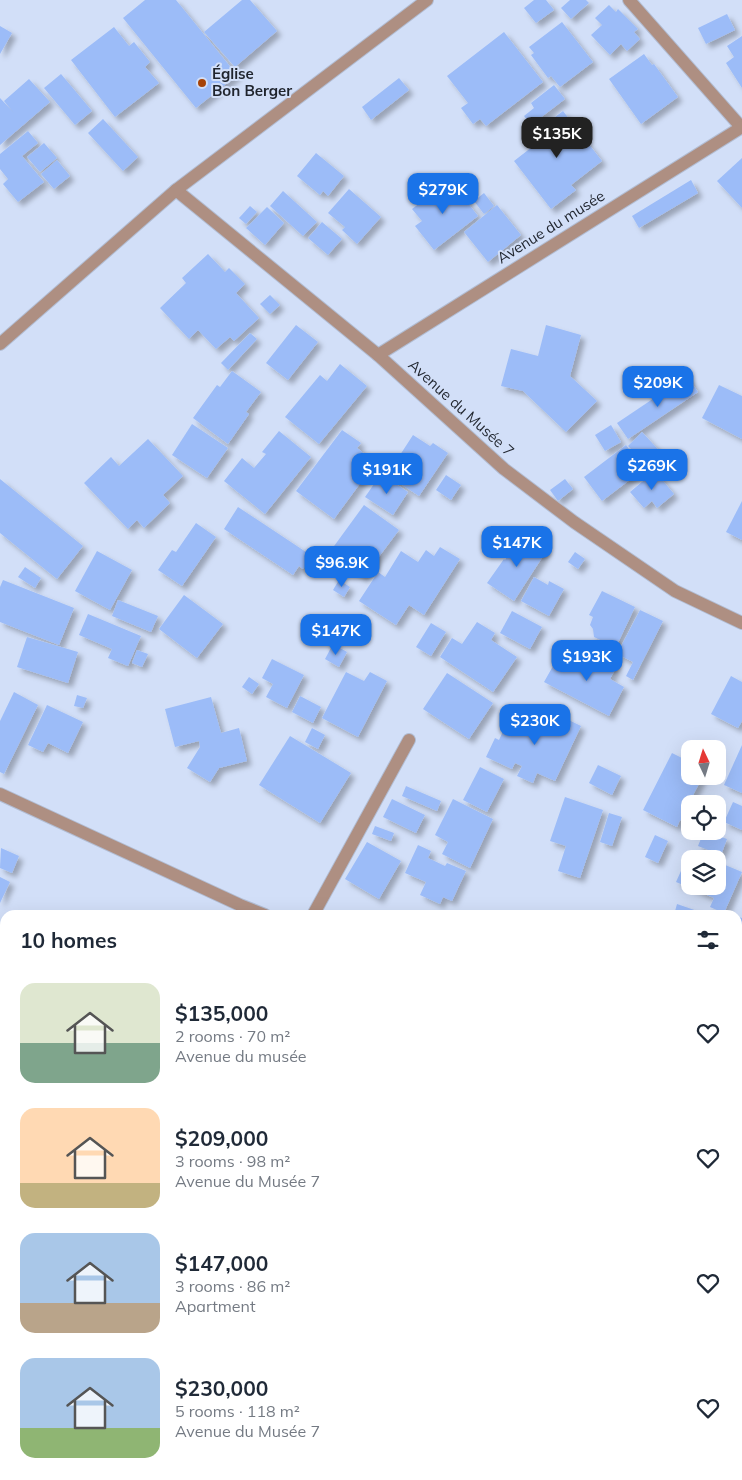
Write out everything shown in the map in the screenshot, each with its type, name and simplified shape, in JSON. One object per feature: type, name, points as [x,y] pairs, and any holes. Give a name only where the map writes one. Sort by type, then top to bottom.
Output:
[{"type":"street","points":[[0,344],[176,190],[426,0]]},
{"type":"street","points":[[629,0],[742,127]]},
{"type":"street","name":"Avenue du musée","points":[[378,355],[742,127]]},
{"type":"street","name":"Avenue du Musée 7","points":[[176,190],[378,355],[504,468],[574,522],[675,591],[742,623]]},
{"type":"street","points":[[316,910],[409,740]]},
{"type":"street","points":[[0,794],[252,910]]},
{"type":"building","points":[[145,0],[176,0],[237,75],[196,108],[123,18]]},
{"type":"building","points":[[242,0],[250,0],[277,31],[235,67],[204,32]]},
{"type":"building","points":[[534,0],[546,0],[554,10],[536,23],[524,8]]},
{"type":"building","points":[[570,0],[586,0],[589,3],[571,19],[561,8]]},
{"type":"building","points":[[609,5],[616,12],[618,9],[638,29],[634,32],[640,39],[627,51],[621,44],[610,55],[591,35],[602,25],[595,18]]},
{"type":"building","points":[[727,14],[735,30],[706,44],[698,28]]},
{"type":"building","points":[[562,22],[593,62],[560,87],[551,76],[548,78],[531,55],[534,53],[529,47]]},
{"type":"building","points":[[0,26],[12,33],[0,54]]},
{"type":"building","points":[[114,27],[129,46],[134,42],[150,62],[145,67],[159,83],[115,117],[71,60]]},
{"type":"building","points":[[504,32],[543,82],[486,126],[480,119],[473,124],[461,108],[468,103],[447,76]]},
{"type":"building","points":[[742,36],[742,88],[726,63],[734,57],[727,46]]},
{"type":"building","points":[[644,54],[652,65],[654,64],[678,97],[641,124],[609,79]]},
{"type":"building","points":[[61,74],[92,111],[75,125],[44,88]]},
{"type":"building","points":[[399,78],[409,90],[371,120],[362,107]]},
{"type":"building","points":[[29,79],[50,102],[0,145],[0,98],[14,113],[4,101]]},
{"type":"building","points":[[554,85],[565,99],[531,125],[524,116],[534,108],[531,103]]},
{"type":"building","points":[[563,111],[602,161],[571,185],[576,190],[551,209],[514,161],[532,147],[526,139]]},
{"type":"building","points":[[103,119],[138,157],[123,171],[88,133]]},
{"type":"building","points":[[28,131],[38,143],[22,156],[44,182],[18,202],[3,184],[8,179],[0,169],[0,154]]},
{"type":"building","points":[[44,143],[57,158],[40,172],[27,157]]},
{"type":"building","points":[[316,153],[344,176],[328,196],[323,191],[320,195],[297,176]]},
{"type":"building","points":[[742,158],[742,208],[717,181]]},
{"type":"building","points":[[57,160],[70,176],[54,189],[41,174]]},
{"type":"building","points":[[450,180],[478,216],[434,250],[415,226],[422,221],[412,209]]},
{"type":"building","points":[[691,180],[698,193],[639,228],[632,216]]},
{"type":"building","points":[[349,189],[381,217],[357,244],[342,230],[345,227],[328,213]]},
{"type":"building","points":[[283,191],[317,222],[303,236],[270,206]]},
{"type":"building","points":[[484,193],[494,206],[484,214],[474,201]]},
{"type":"building","points":[[497,205],[521,235],[488,262],[464,232]]},
{"type":"building","points":[[250,206],[257,212],[246,224],[239,218]]},
{"type":"building","points":[[267,207],[284,223],[265,245],[246,228]]},
{"type":"building","points":[[322,222],[342,239],[328,255],[308,238]]},
{"type":"building","points":[[208,254],[225,272],[229,268],[245,284],[236,293],[259,318],[234,341],[230,337],[216,349],[198,330],[189,339],[160,308],[186,283],[182,278]]},
{"type":"building","points":[[270,295],[280,305],[270,314],[260,304]]},
{"type":"building","points":[[296,325],[318,342],[288,380],[266,363]]},
{"type":"building","points":[[546,325],[581,335],[570,376],[597,401],[566,432],[523,391],[501,386],[511,349],[538,356]]},
{"type":"building","points":[[250,333],[257,339],[228,370],[221,363]]},
{"type":"building","points":[[340,364],[367,386],[319,444],[285,417],[320,375],[327,381]]},
{"type":"building","points":[[232,371],[261,392],[246,412],[249,414],[228,444],[193,418],[217,385],[220,387]]},
{"type":"building","points":[[687,376],[698,392],[628,439],[617,423]]},
{"type":"building","points":[[719,385],[742,396],[742,439],[702,418]]},
{"type":"building","points":[[192,424],[228,448],[207,478],[172,455]]},
{"type":"building","points":[[611,425],[621,442],[605,451],[595,435]]},
{"type":"building","points":[[342,430],[361,443],[357,448],[371,459],[362,470],[367,474],[334,519],[296,491]]},
{"type":"building","points":[[279,431],[311,457],[265,514],[224,481],[242,458],[254,468],[266,454],[262,452]]},
{"type":"building","points":[[642,432],[666,458],[652,470],[628,446]]},
{"type":"building","points":[[413,435],[430,446],[433,443],[448,453],[419,496],[387,475]]},
{"type":"building","points":[[148,439],[183,476],[163,495],[170,503],[144,528],[137,520],[128,529],[84,483],[111,457],[119,466]]},
{"type":"building","points":[[626,445],[644,469],[602,501],[584,477]]},
{"type":"building","points":[[655,471],[674,494],[657,508],[652,501],[644,508],[630,492]]},
{"type":"building","points":[[381,474],[408,492],[393,515],[365,497]]},
{"type":"building","points":[[446,475],[461,485],[451,500],[436,490]]},
{"type":"building","points":[[0,479],[83,546],[57,579],[0,533]]},
{"type":"building","points":[[565,479],[573,489],[558,501],[550,490]]},
{"type":"building","points":[[742,501],[742,540],[726,532]]},
{"type":"building","points":[[364,505],[399,530],[363,578],[329,553]]},
{"type":"building","points":[[238,507],[312,556],[303,569],[299,566],[293,575],[224,529]]},
{"type":"building","points":[[196,523],[216,537],[182,586],[158,570],[172,550],[176,552]]},
{"type":"building","points":[[525,536],[547,550],[514,601],[487,583],[504,559],[513,548],[516,550]]},
{"type":"building","points":[[440,547],[460,559],[424,615],[409,605],[396,625],[359,601],[378,572],[385,577],[401,551],[418,562],[426,550],[434,556]]},
{"type":"building","points":[[97,551],[132,570],[110,610],[75,591]]},
{"type":"building","points":[[575,552],[585,559],[578,569],[568,562]]},
{"type":"building","points":[[25,567],[41,578],[35,588],[18,577]]},
{"type":"building","points":[[534,577],[548,585],[549,581],[564,589],[549,616],[521,601]]},
{"type":"building","points":[[3,580],[74,608],[59,645],[0,622],[0,587]]},
{"type":"building","points":[[339,580],[350,587],[344,597],[333,590]]},
{"type":"building","points":[[602,591],[635,607],[616,647],[594,637],[593,629],[590,625],[593,617],[589,615]]},
{"type":"building","points":[[184,595],[223,624],[197,658],[159,629]]},
{"type":"building","points":[[118,600],[158,616],[151,632],[112,616]]},
{"type":"building","points":[[640,610],[663,621],[633,680],[626,676],[633,662],[617,654]]},
{"type":"building","points":[[512,611],[542,627],[530,649],[500,633]]},
{"type":"building","points":[[88,614],[141,636],[128,666],[108,658],[112,649],[79,635]]},
{"type":"building","points":[[477,622],[495,633],[491,640],[517,657],[493,692],[440,657],[452,638],[462,644]]},
{"type":"building","points":[[431,623],[446,632],[431,656],[416,647]]},
{"type":"building","points":[[27,637],[78,652],[68,683],[17,667]]},
{"type":"building","points":[[333,644],[347,652],[339,667],[325,659]]},
{"type":"building","points":[[137,650],[148,654],[142,667],[132,663]]},
{"type":"building","points":[[590,652],[617,666],[610,679],[624,687],[609,716],[544,682],[557,659],[562,662],[565,656],[582,665]]},
{"type":"building","points":[[272,659],[304,675],[287,708],[266,697],[273,684],[262,678]]},
{"type":"building","points":[[346,672],[364,681],[370,672],[387,681],[358,737],[322,718]]},
{"type":"building","points":[[447,673],[493,703],[469,739],[423,709]]},
{"type":"building","points":[[731,676],[742,682],[742,721],[738,728],[711,714]]},
{"type":"building","points":[[249,677],[259,684],[252,694],[242,687]]},
{"type":"building","points":[[14,692],[38,705],[4,774],[0,772],[0,721]]},
{"type":"building","points":[[77,695],[87,698],[83,708],[74,706]]},
{"type":"building","points":[[300,696],[321,707],[313,723],[292,712]]},
{"type":"building","points":[[211,697],[221,733],[239,728],[247,761],[219,768],[210,782],[187,768],[200,747],[199,741],[175,747],[165,709]]},
{"type":"building","points":[[47,705],[83,722],[68,753],[48,743],[43,752],[28,745]]},
{"type":"building","points":[[552,712],[581,726],[555,781],[537,773],[533,783],[517,776],[522,766],[515,763],[512,769],[486,757],[495,738],[499,740],[511,714],[544,729]]},
{"type":"building","points":[[312,728],[325,735],[318,749],[305,742]]},
{"type":"building","points":[[290,736],[351,773],[320,823],[259,785]]},
{"type":"building","points":[[742,745],[742,793],[724,785],[726,785],[726,781]]},
{"type":"building","points":[[672,753],[681,758],[681,785],[698,785],[693,795],[681,795],[681,820],[677,827],[643,810]]},
{"type":"building","points":[[598,765],[621,776],[612,795],[589,783]]},
{"type":"building","points":[[480,767],[504,779],[487,812],[463,800]]},
{"type":"building","points":[[406,786],[441,801],[437,811],[402,796]]},
{"type":"building","points":[[565,797],[603,810],[580,878],[558,871],[566,846],[550,841]]},
{"type":"building","points":[[392,799],[425,815],[416,833],[383,817]]},
{"type":"building","points":[[453,799],[493,819],[470,868],[442,854],[448,842],[435,835]]},
{"type":"building","points":[[733,802],[742,806],[742,830],[726,823],[726,818]]},
{"type":"building","points":[[609,813],[622,817],[612,846],[600,842]]},
{"type":"building","points":[[375,826],[394,833],[391,841],[372,834]]},
{"type":"building","points":[[655,835],[668,841],[658,863],[645,857]]},
{"type":"building","points":[[727,839],[723,850],[708,850],[698,846],[700,840]]},
{"type":"building","points":[[367,842],[401,861],[379,899],[345,879]]},
{"type":"building","points":[[418,845],[431,851],[428,858],[445,866],[447,863],[466,871],[452,901],[443,897],[440,904],[420,895],[426,882],[405,873]]},
{"type":"building","points":[[1,848],[19,856],[12,873],[0,868]]},
{"type":"building","points":[[726,865],[742,872],[725,910],[717,910],[710,907],[714,898],[707,895],[726,895]]},
{"type":"building","points":[[681,871],[681,884],[676,882]]},
{"type":"building","points":[[0,877],[10,882],[0,903]]},
{"type":"building","points":[[677,904],[694,910],[675,910]]},
{"type":"place","name":"Église Bon Berger","points":[[202,83]]}]
